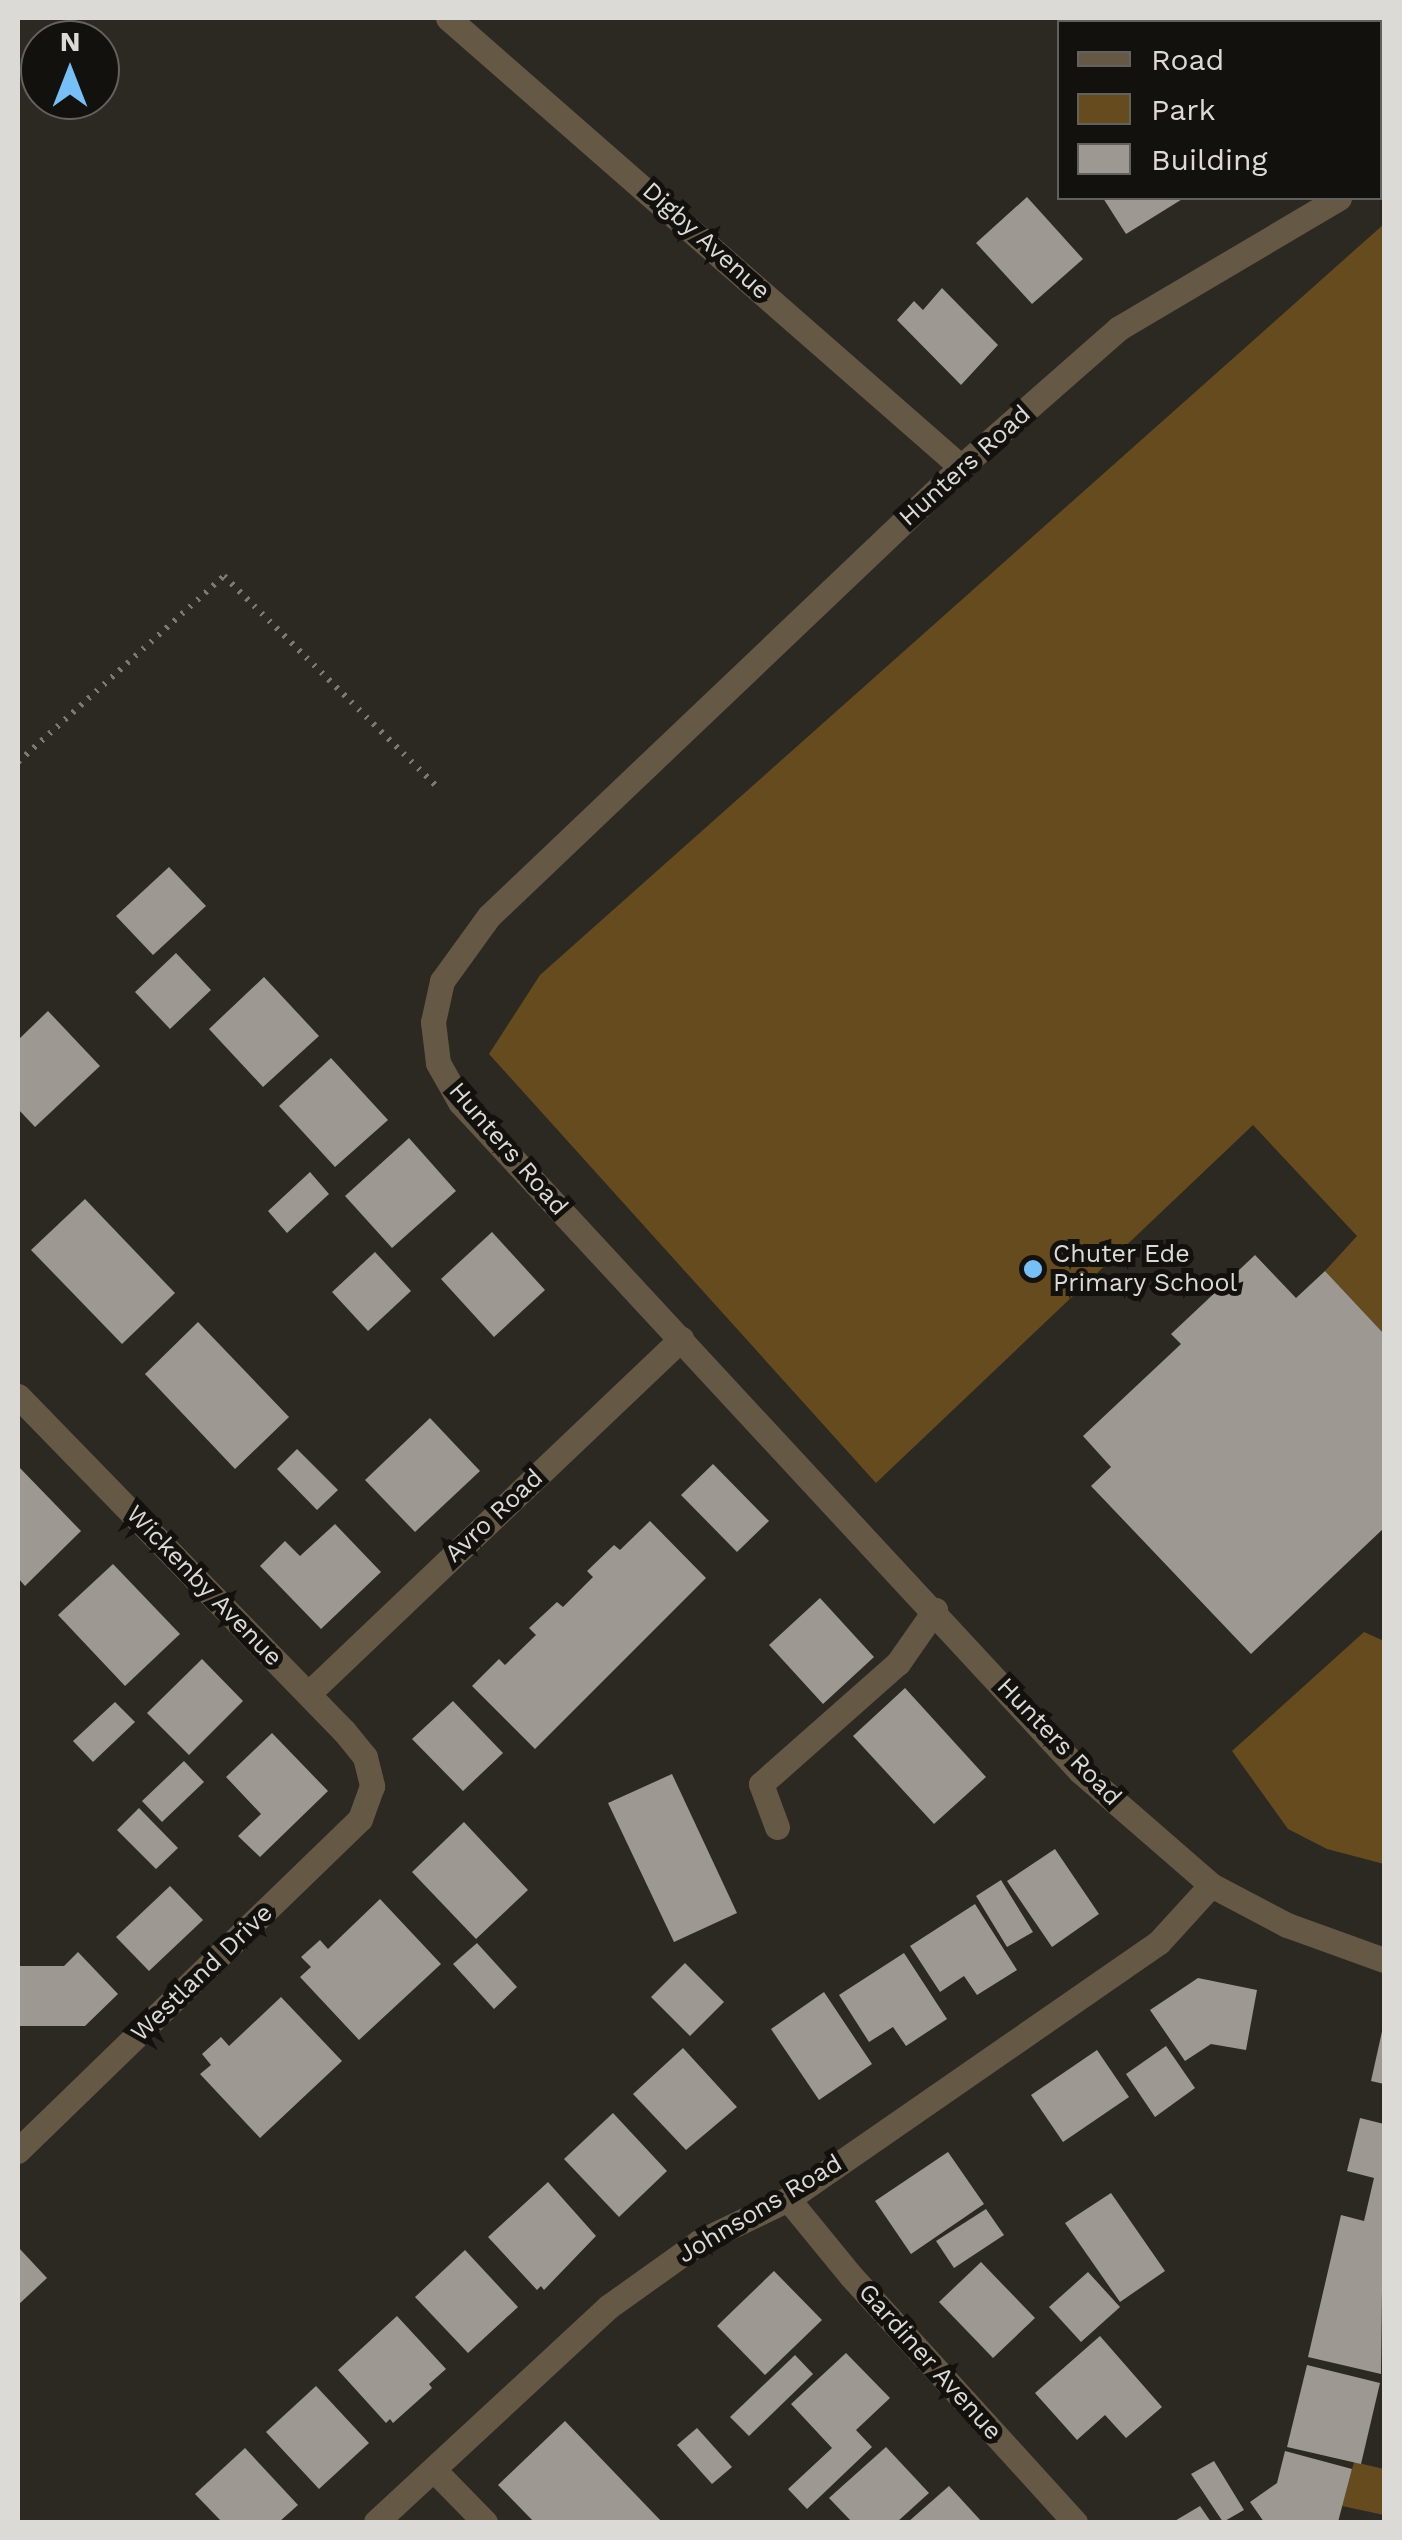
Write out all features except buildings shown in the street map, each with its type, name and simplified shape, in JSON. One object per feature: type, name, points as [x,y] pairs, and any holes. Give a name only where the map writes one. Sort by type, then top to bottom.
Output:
[{"type":"street","name":"Digby Avenue","points":[[448,18],[576,126],[961,467]]},
{"type":"street","name":"Hunters Road","points":[[1332,200],[1119,328],[961,467],[489,916],[442,981],[433,1022],[438,1063],[460,1102],[935,1610],[1080,1771],[1211,1885],[1287,1925],[1384,1960]]},
{"type":"street","name":"Avro Road","points":[[309,1693],[680,1340]]},
{"type":"street","name":"Wickenby Avenue","points":[[18,1396],[309,1693],[365,1757],[372,1786]]},
{"type":"street","points":[[777,1827],[761,1784],[898,1662],[935,1610]]},
{"type":"street","name":"Westland Drive","points":[[20,2142],[360,1820],[372,1786]]},
{"type":"street","name":"Johnsons Road","points":[[376,2522],[608,2307],[699,2242],[788,2199],[1159,1942],[1211,1885]]},
{"type":"street","name":"Gardiner Avenue","points":[[788,2199],[851,2276],[1076,2522]]},
{"type":"street","points":[[434,2470],[485,2522]]},
{"type":"path","points":[[18,762],[224,576],[439,789]]},
{"type":"green space","name":"Chuter Ede Primary School","points":[[1384,224],[1384,1334],[1325,1271],[1357,1236],[1253,1125],[876,1483],[489,1054],[540,975]]},
{"type":"green space","points":[[1364,1632],[1384,1641],[1384,1864],[1327,1849],[1288,1829],[1232,1751]]},
{"type":"green space","points":[[1354,2462],[1384,2469],[1384,2515],[1342,2506]]},
{"type":"place","name":"Chuter Ede Primary School","points":[[1033,1269]]}]
